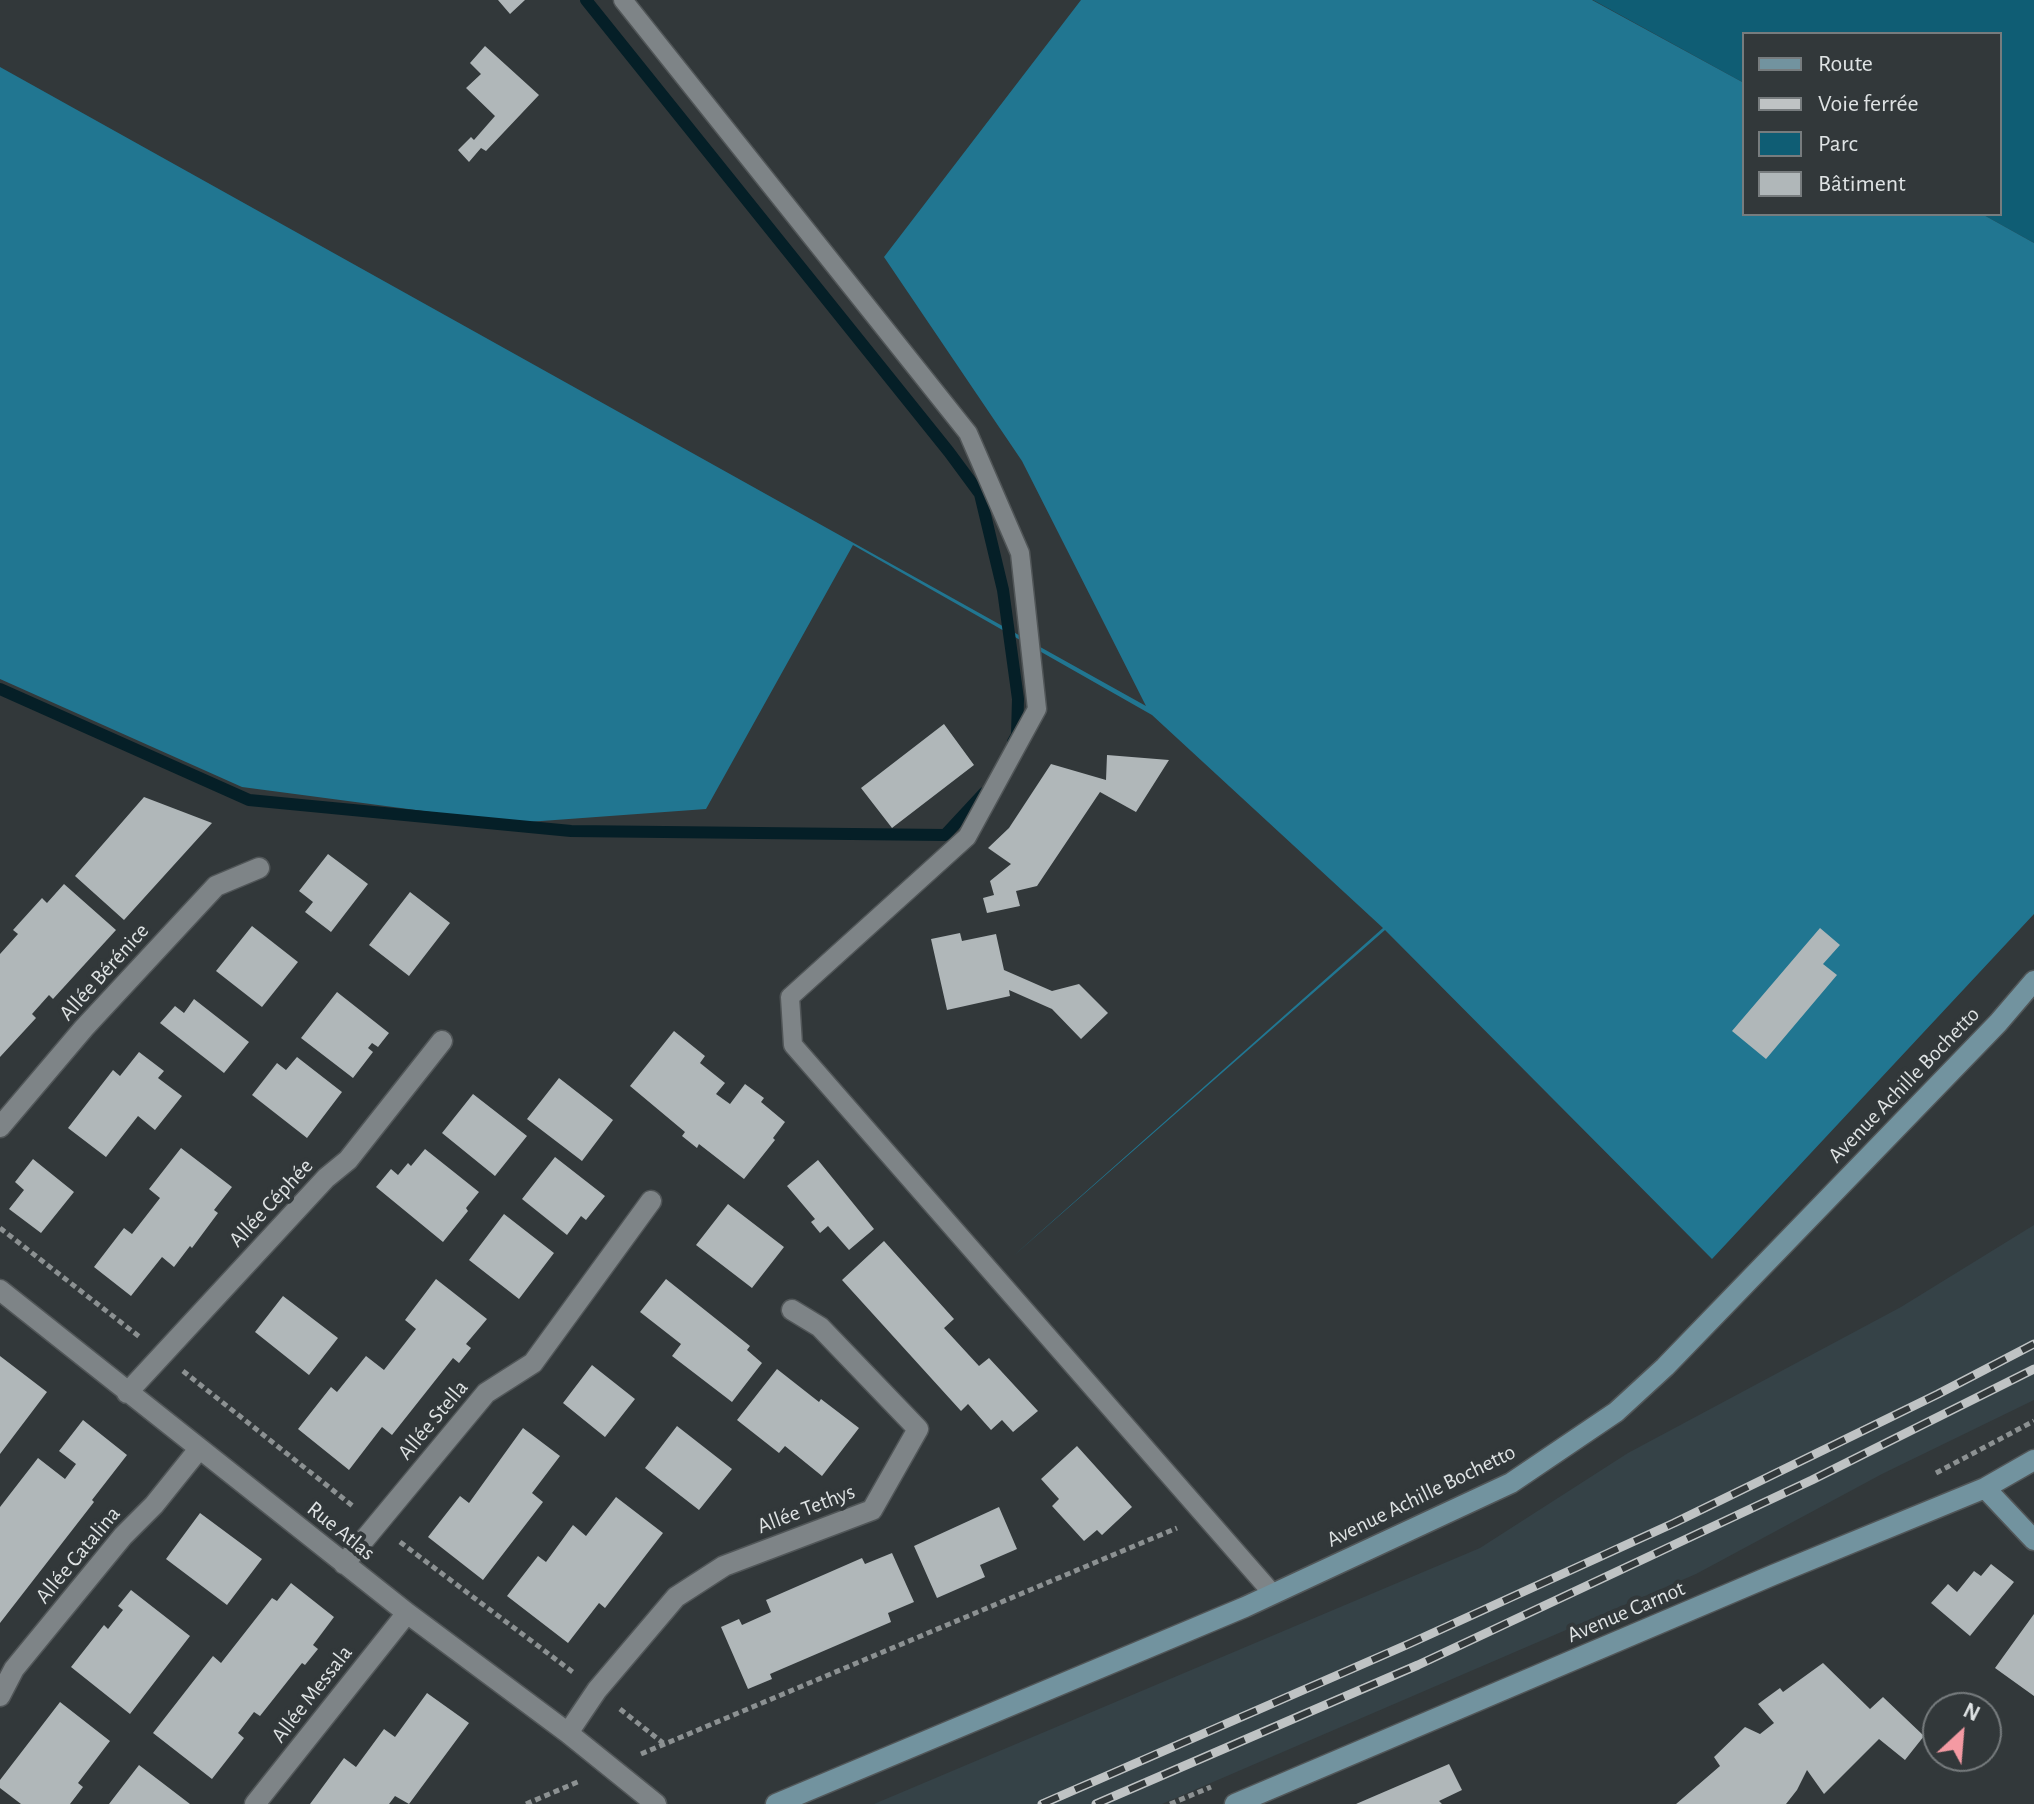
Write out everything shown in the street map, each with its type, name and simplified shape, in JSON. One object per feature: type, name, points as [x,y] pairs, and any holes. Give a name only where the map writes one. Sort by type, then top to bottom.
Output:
[{"type":"street","name":"Allée Bérénice","points":[[0,1127],[84,1028],[216,886],[259,868]]},
{"type":"street","name":"Avenue Achille Bochetto","points":[[776,1804],[1273,1594],[1511,1483],[1616,1412],[1687,1344],[1998,1023],[2034,981]]},
{"type":"street","name":"Allée Céphée","points":[[127,1393],[326,1178],[348,1160],[442,1041]]},
{"type":"street","name":"Allée Stella","points":[[344,1564],[486,1393],[533,1363],[651,1201]]},
{"type":"street","name":"Rue Atlas","points":[[0,1290],[344,1564],[568,1733],[656,1804]]},
{"type":"street","name":"Allée Tethys","points":[[568,1733],[597,1690],[676,1597],[724,1566],[872,1510],[918,1429],[820,1327],[792,1310]]},
{"type":"street","name":"Allée Catalina","points":[[0,1696],[14,1669],[199,1449]]},
{"type":"street","name":"Avenue Carnot","points":[[1235,1804],[1985,1488],[2034,1460]]},
{"type":"street","points":[[1985,1488],[2034,1540]]},
{"type":"street","name":"Allée Messala","points":[[255,1804],[407,1613]]},
{"type":"lane","points":[[623,0],[968,433],[1020,553],[1037,709],[967,837],[790,997],[793,1045],[1273,1594]]},
{"type":"path","points":[[0,1228],[377,1524],[663,1743]]},
{"type":"path","points":[[526,1804],[613,1768],[663,1743],[1177,1528]]},
{"type":"shaded area","points":[[1081,0],[1592,0],[1742,82],[1742,216],[1986,216],[2034,243],[2034,914],[1712,1259],[1385,930],[1011,1258],[1383,928],[1152,715],[853,545],[706,809],[514,823],[242,787],[0,679],[0,67],[1146,706],[1022,461],[884,257]]},
{"type":"shaded area","points":[[2034,1225],[2034,1400],[1882,1474],[1696,1574],[1162,1804],[874,1804],[1480,1548],[1628,1453],[1901,1307]]},
{"type":"green space","points":[[1593,0],[2034,0],[2034,243],[1986,216],[2002,216],[2002,32],[1742,32],[1742,82]]},
{"type":"building","points":[[498,0],[525,0],[510,14]]},
{"type":"building","points":[[485,46],[539,95],[486,151],[481,148],[469,162],[458,150],[471,137],[474,140],[495,116],[466,88],[481,74],[470,63]]},
{"type":"building","points":[[944,724],[974,765],[892,828],[861,788]]},
{"type":"building","points":[[1107,755],[1169,760],[1136,812],[1100,792],[1037,886],[1016,891],[1020,906],[987,913],[983,898],[994,895],[990,881],[1011,864],[988,848],[1009,828],[1051,764],[1106,780]]},
{"type":"building","points":[[144,797],[212,823],[124,920],[75,876]]},
{"type":"building","points":[[328,854],[368,884],[331,932],[305,912],[313,902],[299,891]]},
{"type":"building","points":[[64,884],[116,930],[53,999],[49,995],[32,1014],[36,1018],[0,1057],[0,954],[18,934],[13,930],[42,898],[47,903]]},
{"type":"building","points":[[410,892],[450,923],[409,976],[369,945]]},
{"type":"building","points":[[252,926],[298,962],[262,1007],[216,971]]},
{"type":"building","points":[[1820,928],[1840,945],[1823,964],[1837,975],[1766,1059],[1732,1031]]},
{"type":"building","points":[[960,933],[962,941],[996,934],[1004,970],[1052,991],[1079,984],[1108,1013],[1081,1039],[1052,1009],[1009,990],[1010,996],[947,1010],[931,939]]},
{"type":"building","points":[[337,992],[389,1033],[378,1047],[372,1043],[368,1048],[373,1052],[353,1078],[301,1038]]},
{"type":"building","points":[[194,999],[249,1042],[224,1073],[160,1023],[175,1006],[184,1013]]},
{"type":"building","points":[[674,1031],[705,1056],[700,1063],[725,1083],[716,1094],[730,1104],[745,1084],[764,1098],[761,1102],[785,1122],[744,1179],[699,1144],[697,1148],[682,1136],[685,1132],[630,1086]]},
{"type":"building","points":[[139,1052],[164,1071],[158,1078],[182,1096],[155,1130],[138,1116],[106,1157],[68,1128],[113,1070],[120,1076]]},
{"type":"building","points":[[297,1057],[342,1092],[307,1138],[252,1095],[277,1063],[286,1070]]},
{"type":"building","points":[[559,1078],[613,1120],[582,1161],[527,1119]]},
{"type":"building","points":[[473,1094],[527,1136],[495,1176],[442,1133]]},
{"type":"building","points":[[181,1148],[232,1187],[214,1210],[218,1213],[192,1248],[190,1246],[174,1267],[162,1257],[131,1296],[94,1267],[124,1228],[132,1234],[160,1198],[149,1189]]},
{"type":"building","points":[[425,1149],[479,1192],[443,1242],[376,1187],[391,1169],[398,1175],[408,1163],[411,1166]]},
{"type":"building","points":[[555,1157],[605,1196],[586,1220],[581,1216],[567,1235],[522,1199]]},
{"type":"building","points":[[33,1159],[74,1192],[41,1233],[9,1209],[24,1190],[15,1182]]},
{"type":"building","points":[[818,1160],[874,1229],[849,1250],[828,1226],[820,1233],[811,1222],[815,1219],[787,1186]]},
{"type":"building","points":[[728,1204],[784,1247],[752,1288],[696,1245]]},
{"type":"building","points":[[504,1214],[554,1253],[519,1299],[469,1260]]},
{"type":"building","points":[[884,1241],[954,1319],[944,1328],[979,1366],[989,1358],[1038,1411],[1013,1432],[1002,1420],[991,1430],[968,1404],[961,1411],[842,1280]]},
{"type":"building","points":[[436,1279],[487,1319],[466,1344],[471,1348],[459,1363],[453,1358],[392,1435],[382,1427],[349,1470],[298,1429],[331,1387],[337,1392],[366,1356],[384,1370],[416,1329],[405,1320]]},
{"type":"building","points":[[666,1279],[750,1346],[747,1350],[762,1363],[732,1402],[672,1356],[681,1344],[640,1312]]},
{"type":"building","points":[[283,1296],[338,1338],[309,1375],[255,1332]]},
{"type":"building","points":[[0,1356],[47,1392],[0,1454]]},
{"type":"building","points":[[592,1365],[635,1399],[605,1437],[563,1403]]},
{"type":"building","points":[[777,1369],[859,1428],[822,1476],[785,1446],[779,1453],[737,1420]]},
{"type":"building","points":[[83,1420],[127,1455],[0,1623],[0,1507],[38,1458],[65,1479],[76,1464],[59,1451]]},
{"type":"building","points":[[677,1426],[732,1469],[699,1510],[645,1468]]},
{"type":"building","points":[[523,1428],[560,1456],[532,1493],[543,1502],[483,1580],[428,1537],[460,1496],[469,1503]]},
{"type":"building","points":[[1077,1446],[1132,1507],[1102,1535],[1097,1530],[1084,1541],[1052,1506],[1059,1499],[1041,1479]]},
{"type":"building","points":[[616,1497],[663,1533],[605,1608],[599,1603],[568,1643],[507,1596],[538,1556],[546,1562],[573,1525],[586,1536]]},
{"type":"building","points":[[999,1507],[1017,1549],[980,1565],[985,1577],[937,1598],[914,1546]]},
{"type":"building","points":[[200,1513],[262,1559],[227,1605],[166,1559]]},
{"type":"building","points":[[892,1553],[914,1602],[888,1613],[891,1622],[770,1674],[772,1679],[748,1689],[721,1627],[739,1619],[742,1625],[771,1612],[766,1600],[862,1558],[865,1564]]},
{"type":"building","points":[[1991,1564],[2014,1582],[1970,1636],[1931,1603],[1948,1584],[1957,1592],[1974,1571],[1981,1576]]},
{"type":"building","points":[[291,1583],[334,1617],[313,1645],[318,1649],[305,1665],[302,1663],[260,1716],[254,1712],[238,1733],[244,1738],[212,1779],[153,1733],[213,1656],[221,1663],[272,1598],[277,1601]]},
{"type":"building","points":[[131,1590],[190,1636],[130,1714],[71,1667],[104,1625],[108,1629],[123,1610],[118,1606]]},
{"type":"building","points":[[2034,1614],[2034,1696],[1995,1668]]},
{"type":"building","points":[[1823,1663],[1870,1709],[1883,1697],[1922,1734],[1922,1739],[1905,1760],[1879,1739],[1824,1794],[1807,1770],[1786,1804],[1676,1804],[1720,1766],[1714,1757],[1745,1727],[1760,1734],[1774,1723],[1758,1704],[1780,1688],[1783,1692]]},
{"type":"building","points":[[427,1693],[469,1723],[409,1804],[395,1796],[389,1804],[310,1804],[344,1758],[356,1767],[384,1729],[395,1737]]},
{"type":"building","points":[[60,1702],[110,1741],[78,1783],[83,1787],[70,1804],[21,1804],[0,1788],[0,1780]]},
{"type":"building","points":[[1449,1764],[1462,1790],[1439,1801],[1442,1804],[1356,1804]]},
{"type":"building","points":[[139,1765],[190,1804],[109,1804]]},
{"type":"waterway","points":[[586,0],[980,494],[1003,590],[1018,699],[1017,735],[1013,742]]},
{"type":"waterway","points":[[0,689],[249,800],[571,831],[945,835],[984,793]]},
{"type":"railway","points":[[1042,1804],[1411,1643],[1674,1523],[2034,1344]]},
{"type":"railway","points":[[1096,1804],[1418,1665],[1812,1480],[2034,1369]]}]
